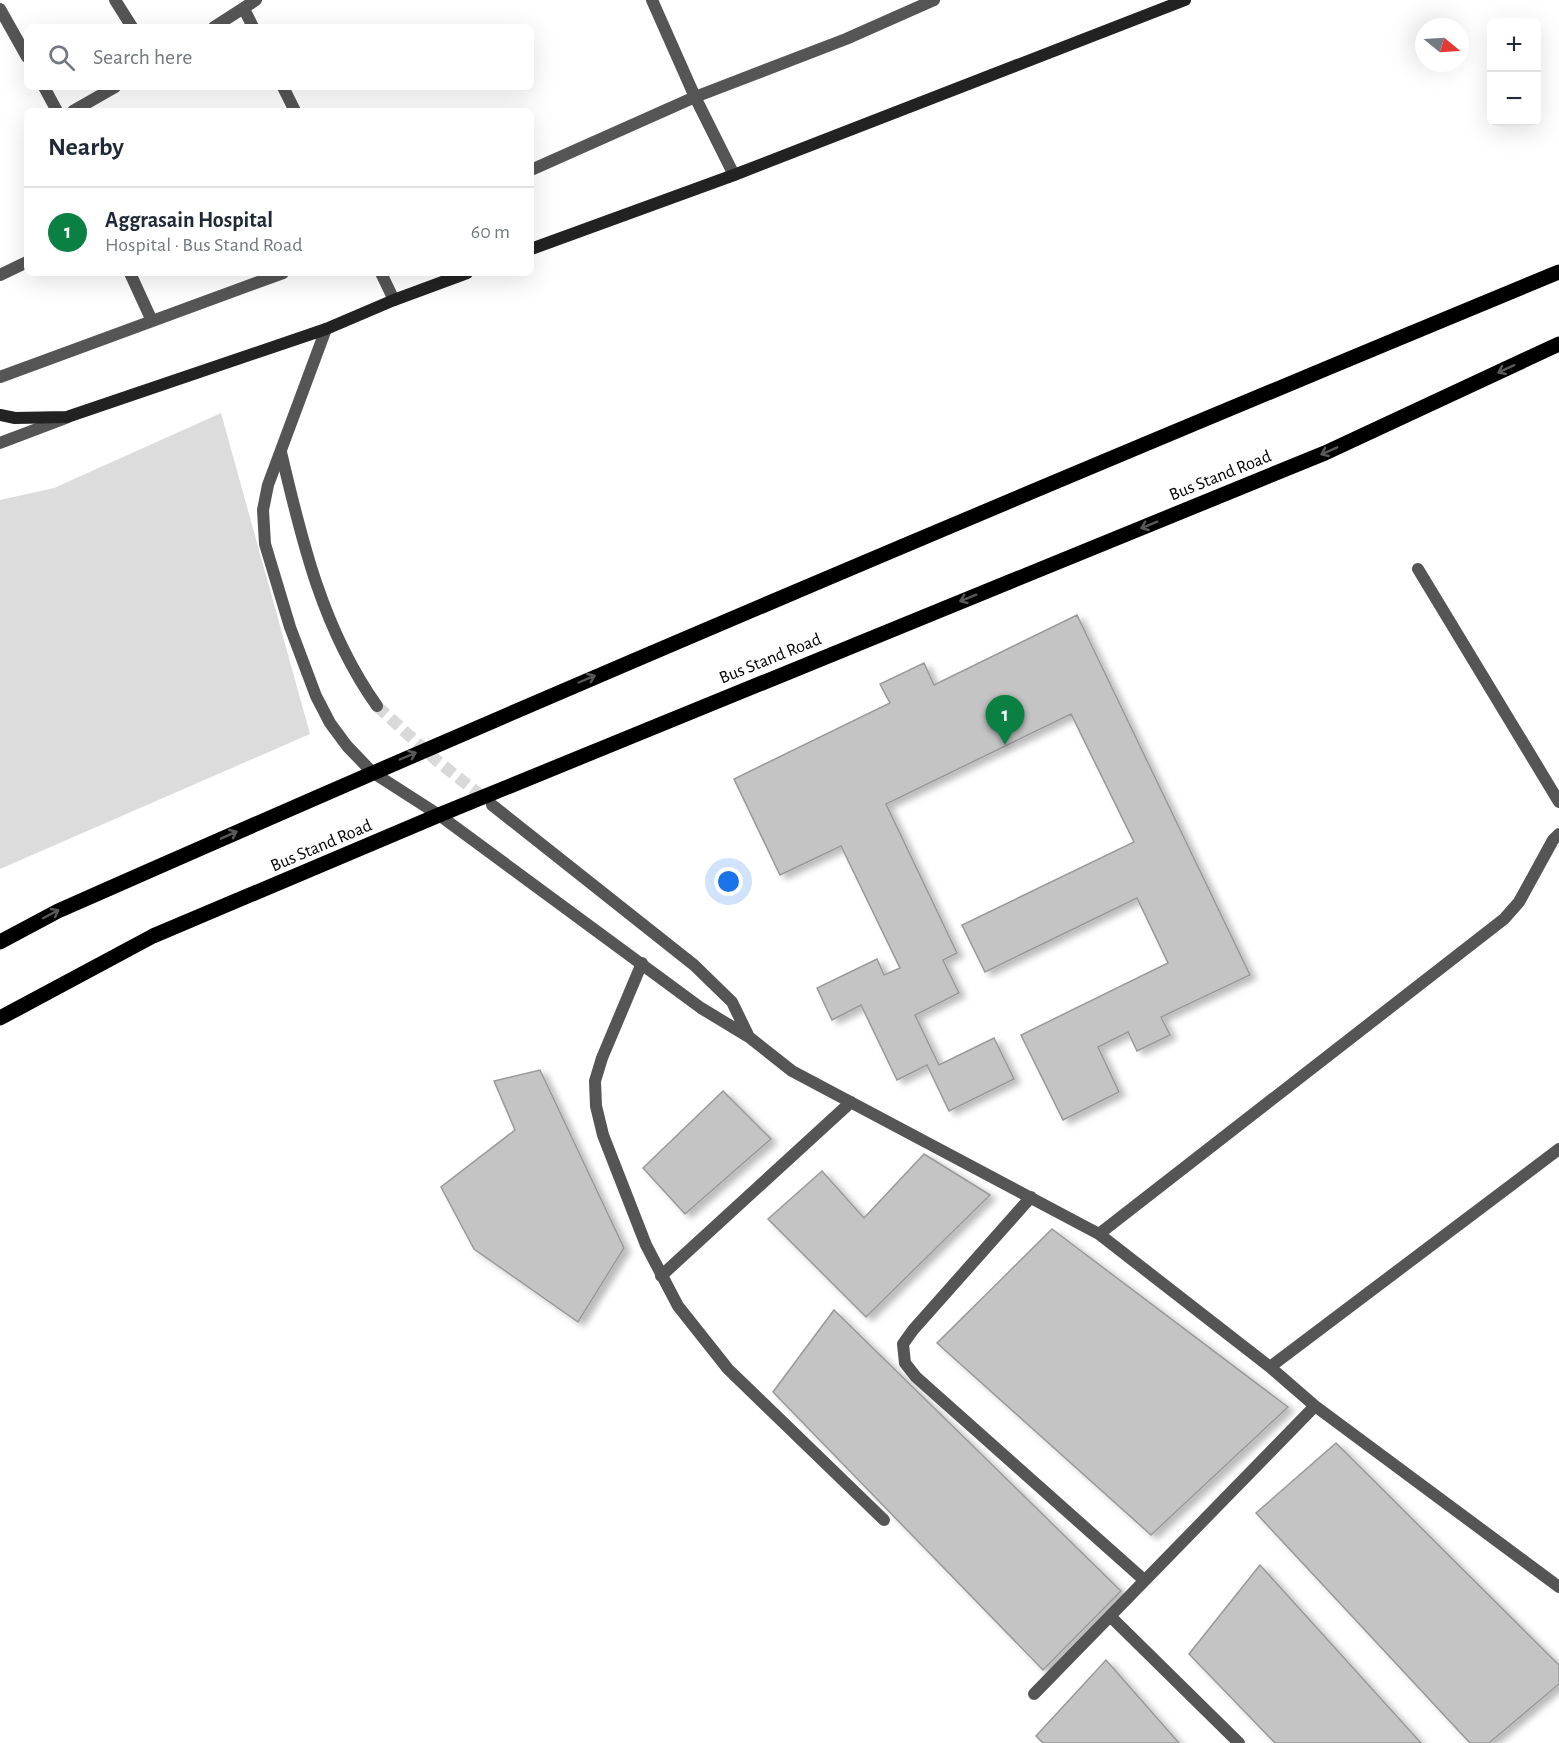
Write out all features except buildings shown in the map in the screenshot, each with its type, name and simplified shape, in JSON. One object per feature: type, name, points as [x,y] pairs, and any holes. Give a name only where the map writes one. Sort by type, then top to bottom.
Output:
[{"type":"main road","points":[[0,942],[57,911],[372,772],[899,546],[1559,272]]},
{"type":"main road","name":"Bus Stand Road","points":[[0,1018],[153,936],[439,815],[1325,453],[1559,344]]},
{"type":"street","points":[[115,0],[130,24]]},
{"type":"street","points":[[219,24],[256,0]]},
{"type":"street","points":[[652,0],[695,97],[734,175]]},
{"type":"street","points":[[534,169],[695,97],[846,39],[934,0]]},
{"type":"street","points":[[534,248],[734,175],[1185,0]]},
{"type":"street","points":[[0,9],[24,52]]},
{"type":"street","points":[[244,9],[252,24]]},
{"type":"street","points":[[46,90],[55,108]]},
{"type":"street","points":[[78,108],[110,90]]},
{"type":"street","points":[[285,90],[294,108]]},
{"type":"street","points":[[0,275],[24,263]]},
{"type":"street","points":[[131,276],[152,321]]},
{"type":"street","points":[[0,377],[275,276]]},
{"type":"street","points":[[382,276],[394,300]]},
{"type":"street","points":[[0,443],[67,417],[326,329],[459,276]]},
{"type":"street","points":[[326,329],[268,485],[263,510],[265,544],[290,627],[316,696],[330,723],[372,772],[439,815],[709,1013],[749,1037],[792,1071],[1099,1234],[1270,1366],[1315,1406],[1559,1587]]},
{"type":"street","points":[[0,415],[67,417]]},
{"type":"street","points":[[281,450],[304,548],[317,590],[358,679],[377,706]]},
{"type":"street","points":[[1418,569],[1559,802]]},
{"type":"street","points":[[492,805],[700,970],[732,1002],[749,1037]]},
{"type":"street","points":[[1099,1234],[1504,920],[1519,902],[1553,840],[1559,834]]},
{"type":"street","points":[[642,963],[602,1058],[595,1081],[596,1106],[608,1146],[646,1245],[678,1306],[728,1369],[884,1520]]},
{"type":"street","points":[[661,1276],[851,1102]]},
{"type":"street","points":[[1270,1366],[1559,1149]]},
{"type":"street","points":[[1031,1197],[913,1330],[903,1344],[906,1363],[916,1377],[1143,1579]]},
{"type":"street","points":[[1034,1694],[1143,1579],[1315,1406]]},
{"type":"street","points":[[1110,1616],[1239,1743]]},
{"type":"shaded area","points":[[221,413],[310,734],[0,869],[0,500],[54,488]]},
{"type":"tunnel","points":[[377,706],[436,760],[488,801]]},
{"type":"place","name":"Aggrasain Hospital","points":[[1005,745]]}]
